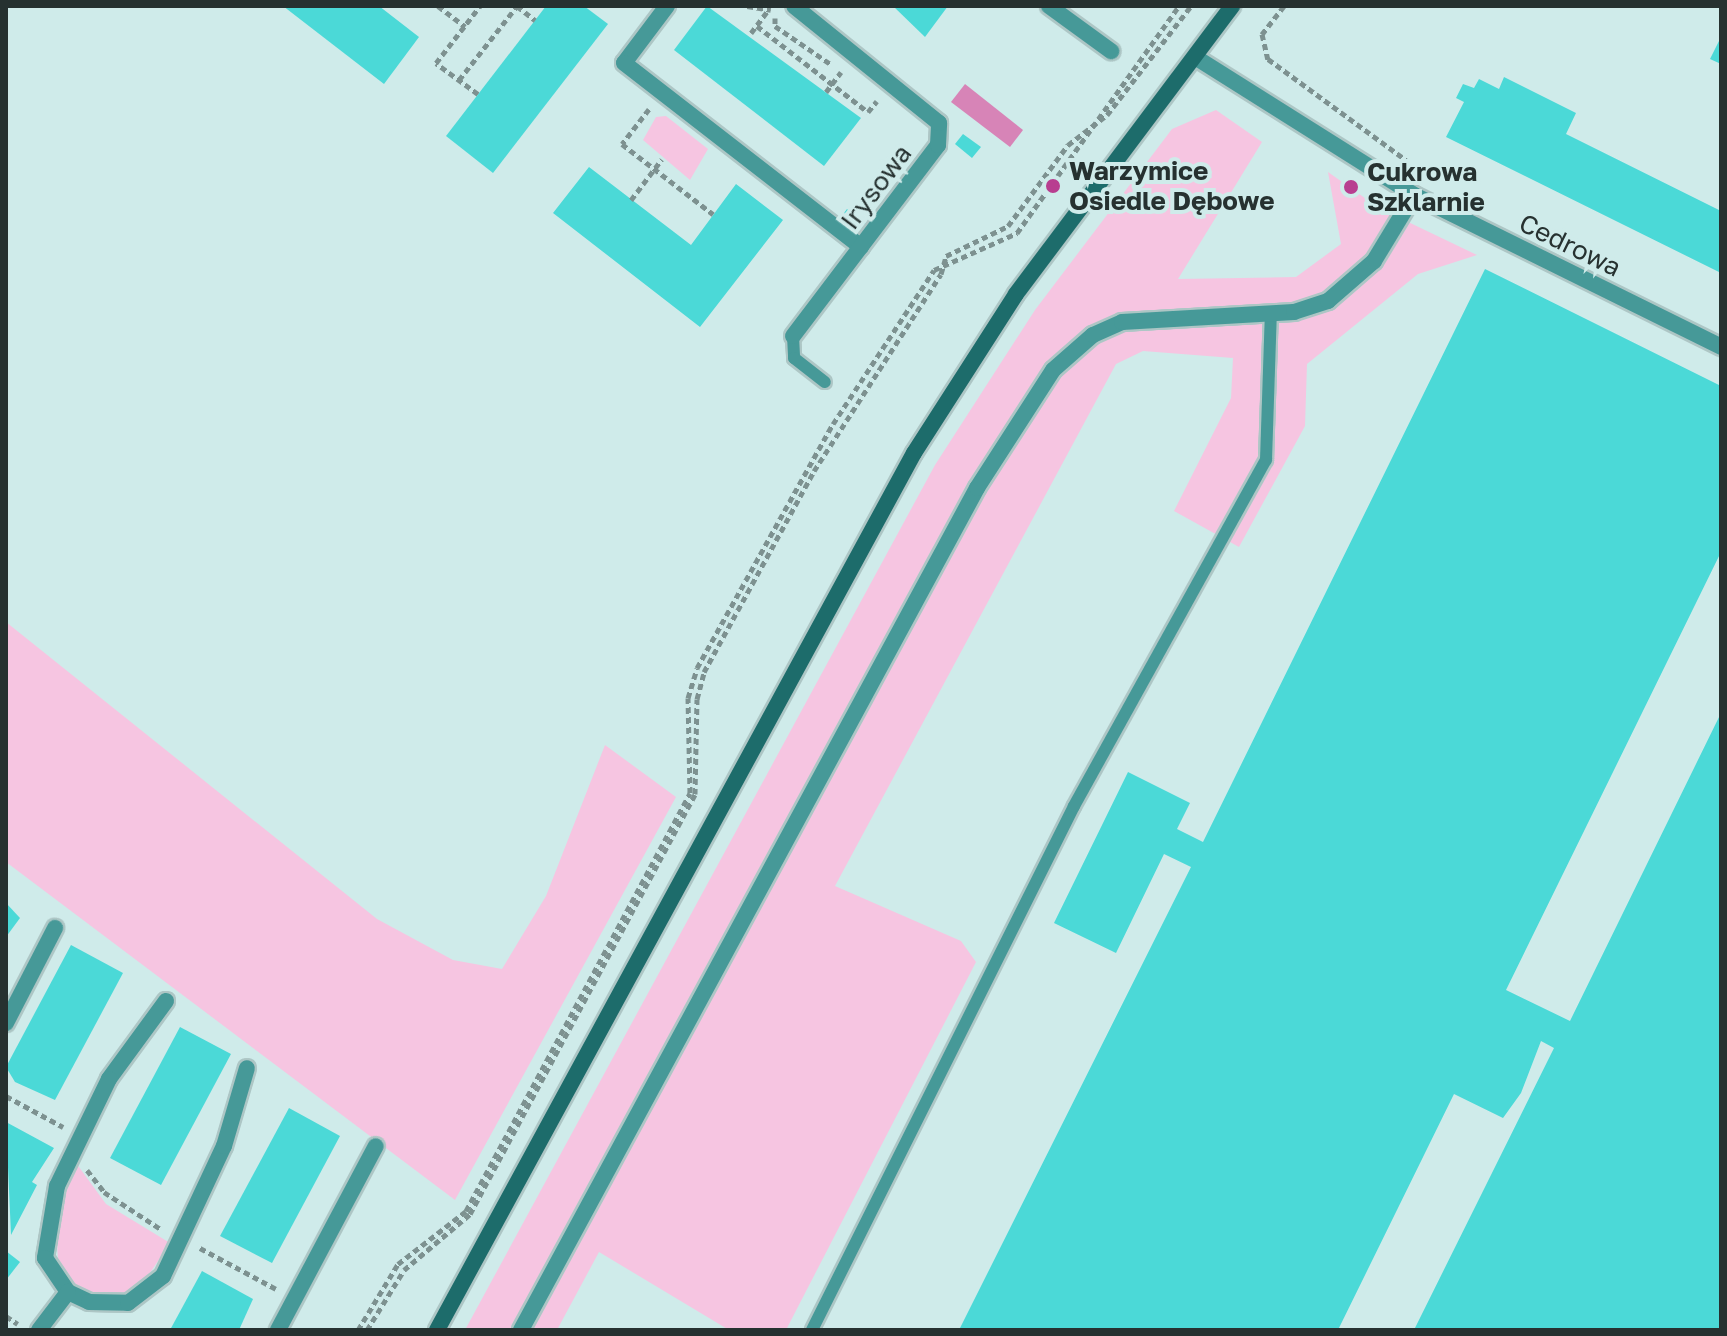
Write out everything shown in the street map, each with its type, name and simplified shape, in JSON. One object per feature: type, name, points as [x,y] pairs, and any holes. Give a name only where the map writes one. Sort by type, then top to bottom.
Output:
[{"type":"street","points":[[667,6],[624,63],[861,247]]},
{"type":"street","name":"Irysowa","points":[[793,336],[938,145],[939,123],[794,6]]},
{"type":"street","points":[[1049,6],[1111,51]]},
{"type":"street","points":[[437,1330],[914,453],[1016,294],[1232,6]]},
{"type":"street","name":"Cedrowa","points":[[1195,57],[1414,195],[1721,347]]},
{"type":"street","points":[[521,1330],[977,488],[1053,370],[1093,335],[1122,322],[1271,313],[1328,301],[1349,287],[1374,261],[1414,195]]},
{"type":"street","points":[[6,1023],[55,928]]},
{"type":"street","points":[[166,1001],[116,1068],[75,1140],[44,1239],[53,1274],[68,1292],[89,1302],[128,1303],[163,1276],[224,1146],[247,1068]]},
{"type":"street","points":[[278,1330],[376,1146]]},
{"type":"street","points":[[39,1330],[68,1292]]},
{"type":"lane","points":[[812,1330],[1074,806],[1266,460],[1271,313]]},
{"type":"lane","name":"Irysowa","points":[[793,336],[794,358],[825,382]]},
{"type":"path","points":[[438,6],[465,26]]},
{"type":"path","points":[[478,94],[436,63],[480,6]]},
{"type":"path","points":[[459,80],[517,6],[535,20]]},
{"type":"path","points":[[358,1330],[398,1264],[466,1211],[690,793],[688,698],[697,668],[833,424],[943,266],[1017,233],[1179,6]]},
{"type":"path","points":[[367,1330],[404,1270],[470,1214],[695,794],[697,699],[704,672],[827,449],[943,266],[946,256],[1008,226],[1068,145],[1090,129],[1191,6]]},
{"type":"path","points":[[1284,6],[1262,34],[1268,59],[1416,167]]},
{"type":"path","points":[[751,33],[769,9]]},
{"type":"path","points":[[757,26],[868,112],[881,97],[869,87]]},
{"type":"path","points":[[844,68],[856,77]]},
{"type":"path","points":[[826,92],[837,77]]},
{"type":"path","points":[[662,93],[622,144],[713,214]]},
{"type":"path","points":[[631,200],[662,159]]},
{"type":"path","points":[[8,1096],[55,1121],[75,1140],[104,1192],[140,1219],[183,1238],[294,1299]]},
{"type":"shaded area","points":[[965,84],[1023,130],[1010,147],[951,102]]},
{"type":"shaded area","points":[[1216,110],[1262,142],[1178,279],[1296,277],[1341,244],[1328,172],[1379,208],[1477,255],[1418,274],[1307,364],[1305,426],[1239,547],[1174,511],[1231,398],[1233,358],[1143,351],[1116,364],[835,886],[961,941],[976,962],[786,1330],[729,1330],[599,1252],[557,1330],[465,1330],[935,465],[1035,310],[1172,129]]},
{"type":"shaded area","points":[[666,116],[708,149],[690,180],[643,140],[656,117]]},
{"type":"shaded area","points":[[6,622],[377,919],[453,960],[502,969],[546,896],[605,745],[676,797],[455,1200],[6,862]]},
{"type":"shaded area","points":[[76,1163],[106,1204],[170,1243],[144,1282],[122,1295],[86,1293],[64,1276],[58,1262],[56,1219]]},
{"type":"building","points":[[283,6],[379,6],[419,37],[384,84]]},
{"type":"building","points":[[546,6],[584,6],[608,24],[493,173],[446,136]]},
{"type":"building","points":[[707,6],[861,118],[824,166],[674,50]]},
{"type":"building","points":[[893,6],[948,6],[925,37]]},
{"type":"building","points":[[1721,37],[1721,64],[1710,59]]},
{"type":"building","points":[[1504,77],[1576,113],[1566,134],[1721,211],[1721,273],[1446,137],[1464,102],[1456,98],[1463,84],[1474,88],[1479,79],[1499,89]]},
{"type":"building","points":[[963,134],[981,147],[972,158],[955,144]]},
{"type":"building","points":[[589,167],[691,245],[736,184],[783,220],[700,327],[553,213]]},
{"type":"building","name":"Cukrowa Szklarnie","points":[[1347,179],[1359,185],[1354,195],[1342,188]]},
{"type":"building","points":[[847,209],[865,223],[857,233],[840,218]]},
{"type":"building","points":[[1485,269],[1721,386],[1721,552],[1506,990],[1570,1021],[1721,713],[1721,1330],[1414,1330],[1554,1048],[1541,1041],[1521,1093],[1503,1118],[1454,1094],[1338,1330],[959,1330],[1191,867],[1164,854],[1116,953],[1054,923],[1128,772],[1190,803],[1177,829],[1203,842]]},
{"type":"building","points":[[6,903],[20,918],[6,937]]},
{"type":"building","points":[[71,945],[123,973],[55,1100],[15,1082],[6,1067]]},
{"type":"building","points":[[180,1027],[231,1054],[161,1185],[110,1158]]},
{"type":"building","points":[[289,1108],[340,1136],[272,1263],[220,1236]]},
{"type":"building","points":[[6,1122],[54,1148],[32,1182],[37,1185],[11,1235]]},
{"type":"building","points":[[6,1251],[20,1262],[6,1280]]},
{"type":"building","points":[[202,1271],[253,1299],[239,1330],[170,1330]]},
{"type":"place","name":"Warzymice Osiedle Dębowe","points":[[1053,186]]},
{"type":"place","name":"Cukrowa Szklarnie","points":[[1351,187]]}]
